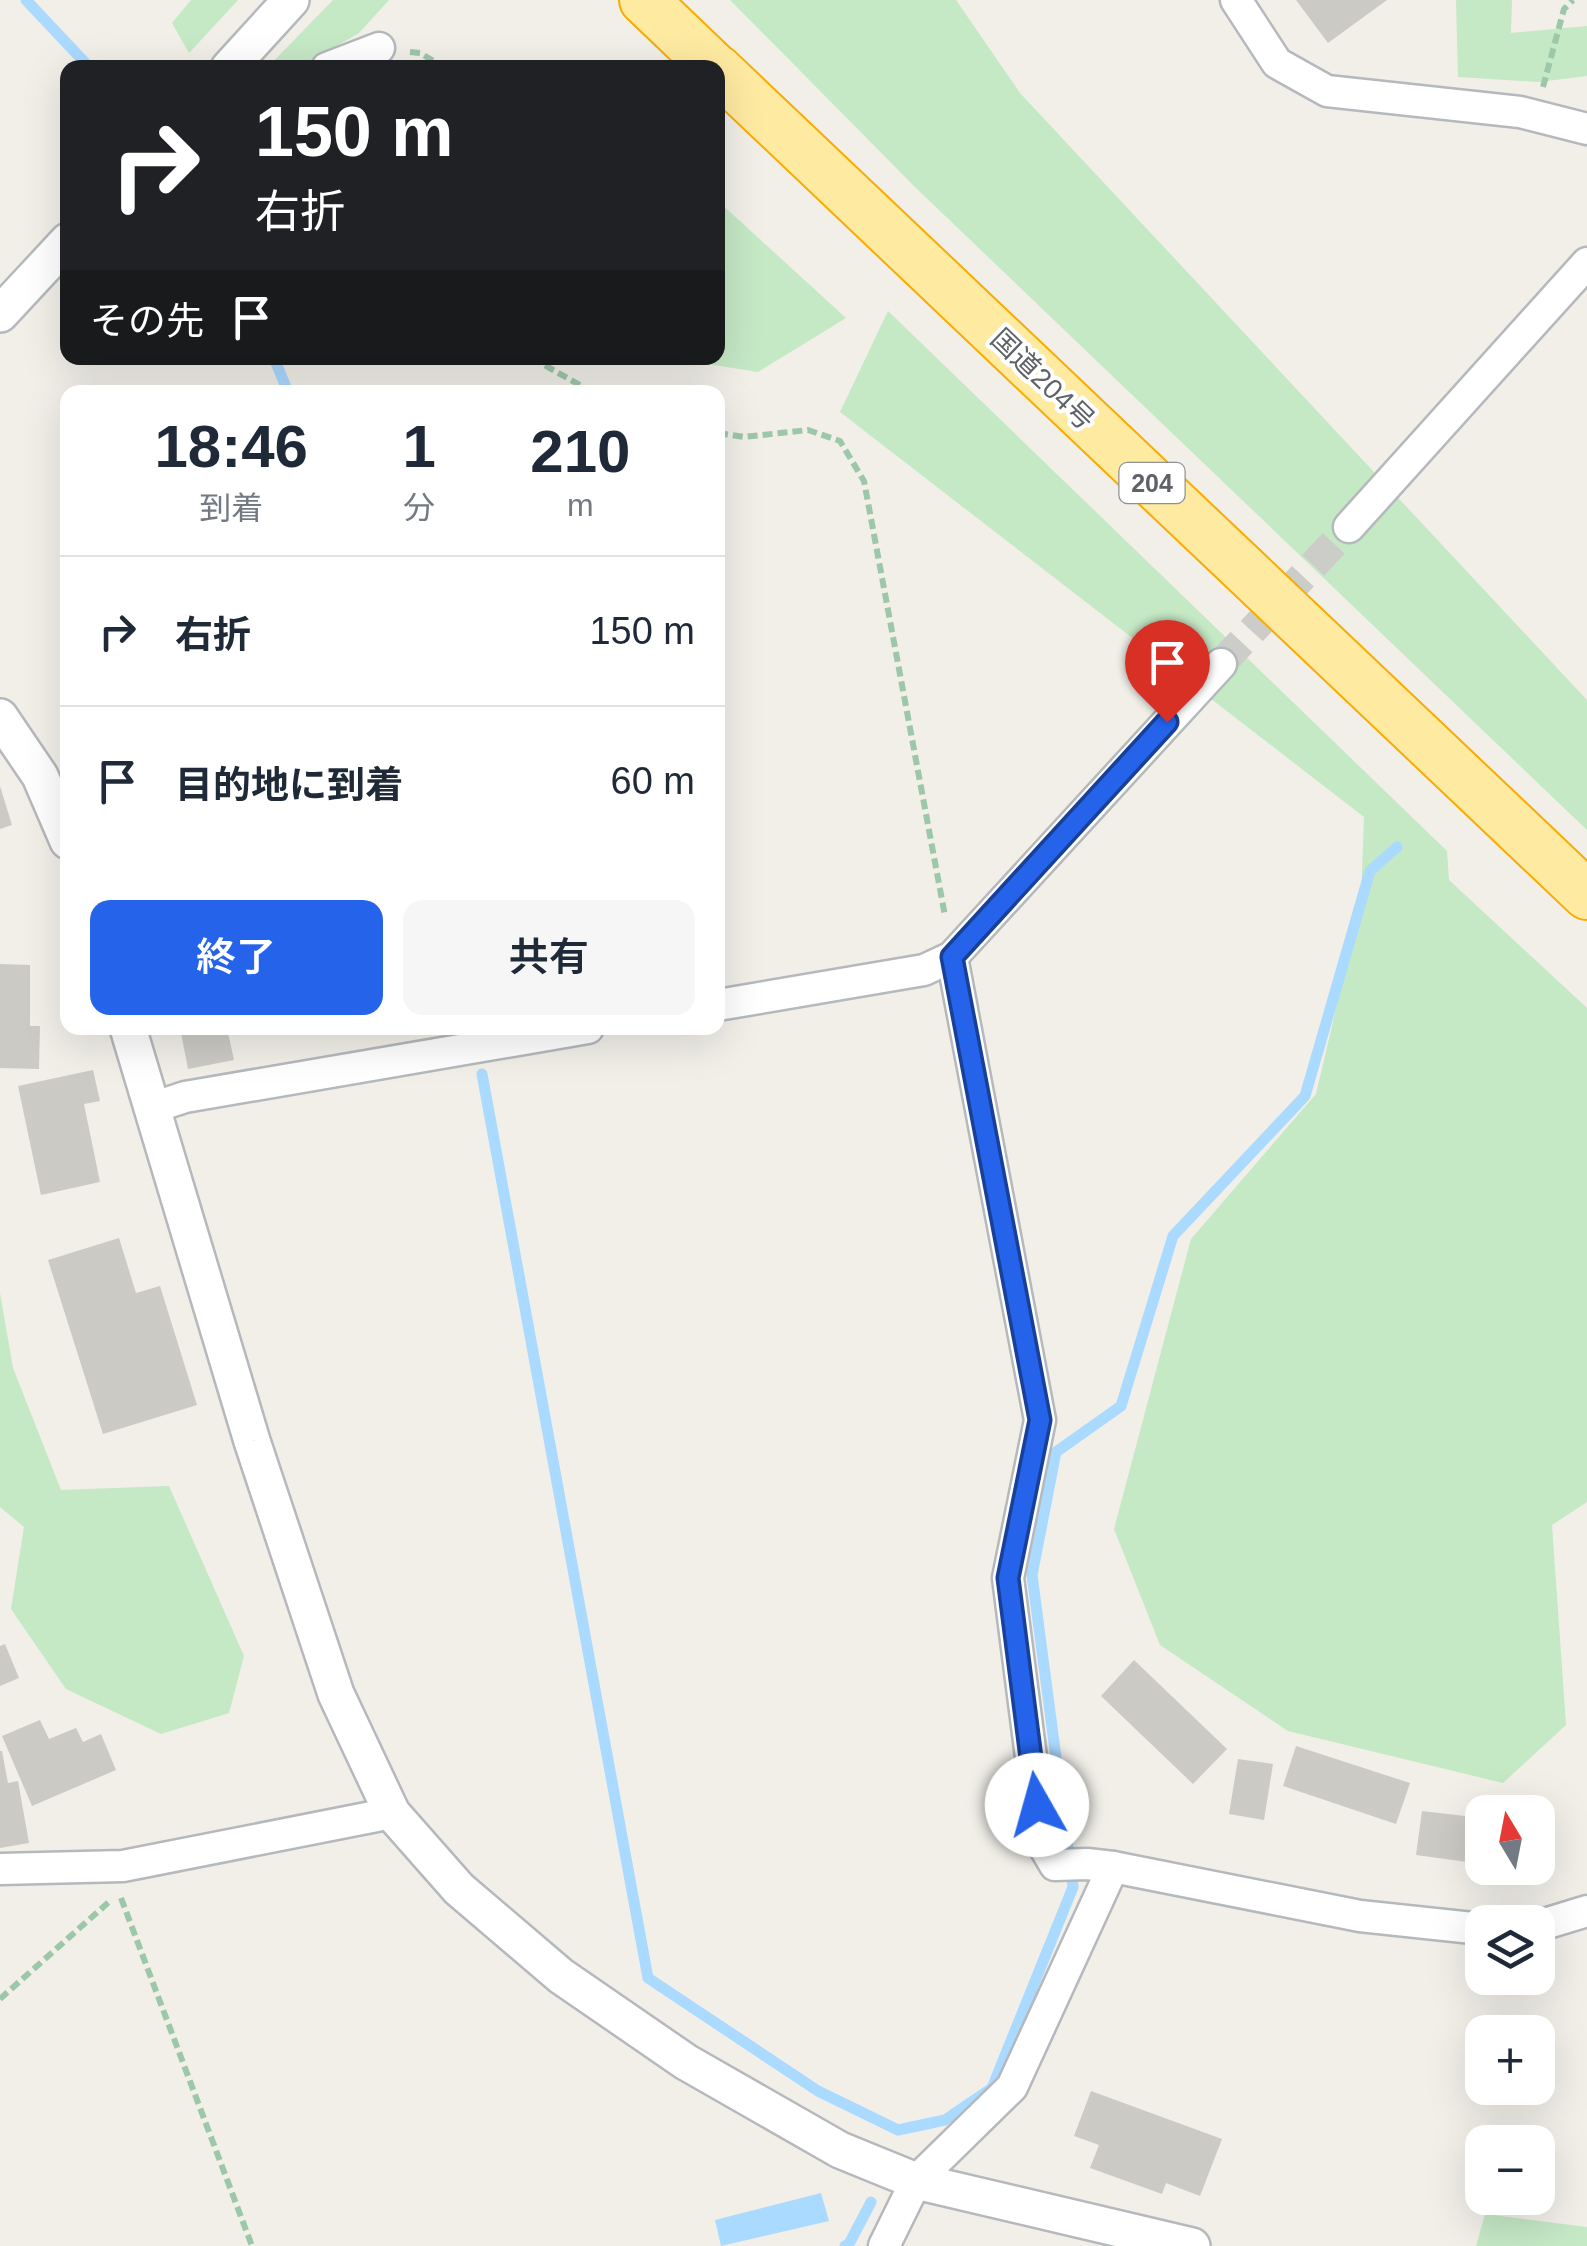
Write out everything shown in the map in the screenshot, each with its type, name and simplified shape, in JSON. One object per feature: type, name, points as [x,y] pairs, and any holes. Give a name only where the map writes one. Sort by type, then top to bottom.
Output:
[{"type":"highway","name":"国道204号","points":[[644,0],[707,60]]},
{"type":"highway","name":"国道204号","points":[[725,78],[1587,896]]},
{"type":"street","points":[[236,60],[292,0]]},
{"type":"street","points":[[1236,0],[1277,63],[1326,90],[1520,112],[1587,129]]},
{"type":"street","points":[[348,60],[379,48]]},
{"type":"street","points":[[0,314],[60,250]]},
{"type":"street","points":[[1349,526],[1587,263]]},
{"type":"street","points":[[725,1004],[924,970],[952,957],[1220,664]]},
{"type":"street","points":[[0,717],[40,776],[60,822]]},
{"type":"street","points":[[952,957],[1040,1420],[1008,1578],[1042,1843],[1055,1865],[1100,1866],[1360,1916],[1465,1928]]},
{"type":"street","points":[[130,1035],[252,1440],[336,1694],[392,1814],[459,1889],[561,1976],[686,2062],[840,2150],[916,2180],[1192,2246]]},
{"type":"street","points":[[152,1108],[185,1096],[547,1035]]},
{"type":"street","points":[[0,1869],[123,1866],[392,1814]]},
{"type":"street","points":[[884,2246],[916,2180],[1012,2087],[1100,1866]]},
{"type":"street","points":[[1555,1921],[1587,1911]]},
{"type":"path","points":[[1520,112],[1540,100],[1564,9],[1573,0]]},
{"type":"path","points":[[544,365],[580,385]]},
{"type":"path","points":[[725,434],[744,437],[808,430],[840,440],[864,481],[952,957]]},
{"type":"path","points":[[0,1999],[119,1892],[252,2246]]},
{"type":"green space","points":[[191,0],[238,0],[189,53],[172,23]]},
{"type":"green space","points":[[333,0],[389,0],[359,33],[312,60],[275,60]]},
{"type":"green space","points":[[730,0],[956,0],[1020,93],[1587,700],[1587,830],[916,188]]},
{"type":"green space","points":[[1456,0],[1512,0],[1511,33],[1587,26],[1587,76],[1539,82],[1458,77]]},
{"type":"green space","points":[[725,207],[846,318],[758,372],[714,365],[725,365]]},
{"type":"green space","points":[[888,311],[1447,851],[1449,880],[1587,1008],[1587,1502],[1552,1525],[1566,1725],[1503,1783],[1288,1731],[1160,1645],[1114,1529],[1191,1239],[1316,1094],[1361,903],[1364,817],[840,412]]},
{"type":"green space","points":[[0,1293],[13,1368],[61,1490],[169,1486],[244,1656],[229,1713],[161,1734],[66,1689],[11,1609],[24,1527],[0,1507]]},
{"type":"green space","points":[[1485,2215],[1587,2227],[1587,2246],[1476,2246]]},
{"type":"water","points":[[821,2193],[829,2221],[721,2246],[715,2220]]},
{"type":"building","points":[[1296,0],[1387,0],[1328,43]]},
{"type":"building","points":[[0,786],[12,825],[0,829]]},
{"type":"building","points":[[0,964],[30,965],[30,1026],[40,1026],[39,1069],[0,1068]]},
{"type":"building","points":[[181,1035],[229,1035],[234,1060],[188,1069]]},
{"type":"building","points":[[93,1070],[100,1101],[84,1104],[100,1182],[41,1195],[18,1086]]},
{"type":"building","points":[[119,1238],[136,1293],[160,1286],[197,1405],[103,1434],[48,1260]]},
{"type":"building","points":[[5,1644],[19,1678],[0,1686],[0,1646]]},
{"type":"building","points":[[1134,1660],[1227,1749],[1193,1784],[1101,1696]]},
{"type":"building","points":[[40,1720],[49,1739],[76,1728],[83,1742],[101,1734],[116,1770],[32,1806],[2,1736]]},
{"type":"building","points":[[1296,1746],[1410,1783],[1396,1824],[1283,1786]]},
{"type":"building","points":[[0,1751],[8,1783],[18,1781],[29,1843],[0,1848]]},
{"type":"building","points":[[1238,1759],[1273,1764],[1264,1820],[1229,1814]]},
{"type":"building","points":[[1422,1811],[1465,1816],[1465,1862],[1416,1855]]},
{"type":"building","points":[[1091,2091],[1222,2139],[1200,2196],[1166,2183],[1162,2194],[1090,2168],[1099,2145],[1074,2136]]},
{"type":"waterway","points":[[26,0],[82,60]]},
{"type":"waterway","points":[[277,365],[285,385]]},
{"type":"waterway","points":[[482,1074],[648,1978],[818,2091],[898,2130],[945,2120],[992,2088],[1073,1887],[1032,1575],[1056,1452],[1121,1406],[1173,1236],[1305,1096],[1370,871],[1397,847]]},
{"type":"waterway","points":[[845,2246],[871,2202]]},
{"type":"tunnel","points":[[1221,664],[1349,527]]},
{"type":"route","points":[[1037,1805],[1008,1578],[1040,1420],[952,957],[1167,722]]}]
